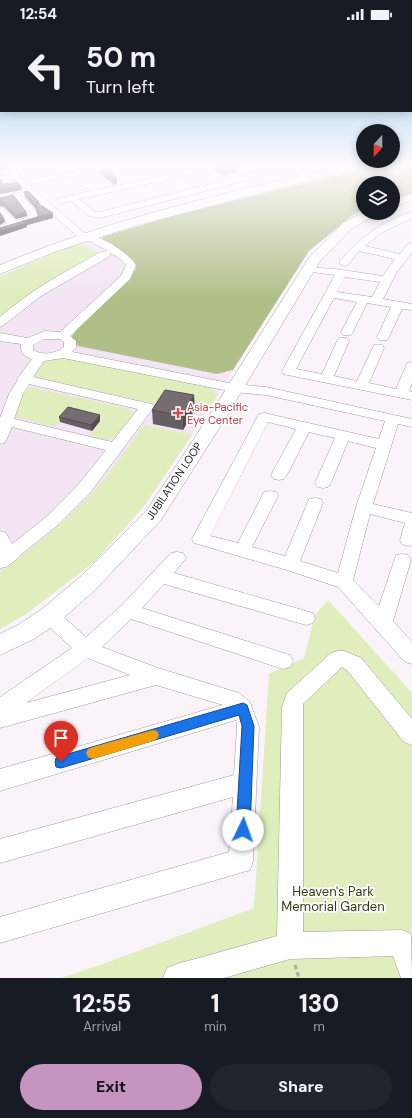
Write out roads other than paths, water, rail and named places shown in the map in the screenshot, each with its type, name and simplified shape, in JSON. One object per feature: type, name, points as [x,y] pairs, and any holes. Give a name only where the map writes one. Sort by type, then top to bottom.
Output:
[{"type":"main road","points":[[0,270],[82,236],[176,210]]},
{"type":"main road","name":"JUBILATION LOOP","points":[[0,645],[26,632],[50,616],[88,583],[154,515],[216,419],[312,264],[347,226],[359,220]]},
{"type":"street","points":[[0,229],[34,218],[30,210]]},
{"type":"street","points":[[54,210],[82,236],[116,260],[120,270],[116,276],[58,335]]},
{"type":"street","points":[[87,210],[92,214],[100,215],[118,210]]},
{"type":"street","points":[[2,215],[14,224]]},
{"type":"street","points":[[412,226],[408,217],[378,231],[357,247],[339,270],[331,294],[288,371],[406,395],[412,366]]},
{"type":"street","points":[[58,335],[126,277],[130,270],[131,265],[122,255],[82,236]]},
{"type":"street","points":[[376,301],[387,278],[401,257],[412,246]]},
{"type":"street","points":[[357,247],[401,257]]},
{"type":"street","points":[[0,323],[25,302],[63,276],[106,254]]},
{"type":"street","points":[[312,264],[387,278]]},
{"type":"street","points":[[331,294],[412,308]]},
{"type":"street","points":[[326,379],[364,299]]},
{"type":"street","points":[[362,385],[398,305]]},
{"type":"street","points":[[0,337],[33,351],[55,357],[66,351],[70,341],[58,335],[39,337],[33,351],[24,379],[3,422],[0,440]]},
{"type":"street","points":[[0,408],[14,378],[33,351]]},
{"type":"street","points":[[66,351],[266,391],[412,423]]},
{"type":"street","points":[[0,537],[5,559],[52,521],[84,489],[146,408],[24,379]]},
{"type":"street","points":[[384,445],[264,417],[200,539],[290,564],[344,582],[384,623],[412,656]]},
{"type":"street","points":[[344,582],[364,507],[393,419]]},
{"type":"street","points":[[3,422],[116,448]]},
{"type":"street","points":[[279,476],[305,426]]},
{"type":"street","points":[[323,484],[343,435]]},
{"type":"street","points":[[242,551],[270,496]]},
{"type":"street","points":[[290,564],[314,502]]},
{"type":"street","points":[[364,507],[412,519]]},
{"type":"street","points":[[0,709],[86,649],[128,611],[178,558]]},
{"type":"street","points":[[384,623],[402,560]]},
{"type":"street","points":[[161,576],[306,618]]},
{"type":"street","points":[[128,611],[283,661]]},
{"type":"street","points":[[0,930],[241,861],[248,726],[243,709],[232,699],[156,676],[86,649],[50,616]]},
{"type":"street","points":[[290,946],[292,707],[294,699],[338,660],[344,659],[354,664],[412,734]]},
{"type":"street","points":[[0,719],[156,676]]},
{"type":"street","points":[[0,780],[243,709]]},
{"type":"street","points":[[0,851],[245,783]]},
{"type":"street","points":[[177,978],[290,946],[402,943],[412,972]]},
{"type":"place","name":"Asia-Pacific Eye Center","points":[[178,413]]},
{"type":"park label","name":"Heaven's Park Memorial Garden","points":[[333,898]]}]
